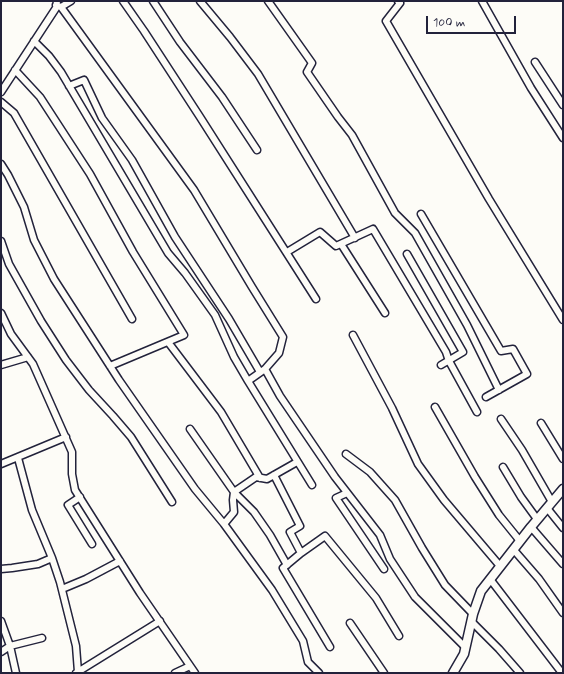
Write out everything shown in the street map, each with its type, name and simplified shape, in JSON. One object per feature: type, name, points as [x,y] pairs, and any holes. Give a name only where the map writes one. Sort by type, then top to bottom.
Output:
[{"type":"street","points":[[1,92],[58,4],[72,1]]},
{"type":"street","points":[[123,1],[200,117],[316,299]]},
{"type":"street","points":[[153,1],[180,42],[222,96],[257,150]]},
{"type":"street","points":[[200,1],[258,74],[355,238]]},
{"type":"street","points":[[268,1],[312,63],[306,72],[352,135],[395,213],[415,233],[467,326],[499,390]]},
{"type":"street","points":[[398,1],[400,3],[386,21],[489,199],[563,320]]},
{"type":"street","points":[[482,1],[531,88],[563,138]]},
{"type":"street","points":[[58,4],[194,190],[284,337],[279,353],[262,371],[248,381]]},
{"type":"street","points":[[34,41],[49,56],[69,86],[168,253],[185,273],[215,315],[234,357],[312,485]]},
{"type":"street","points":[[535,62],[563,105]]},
{"type":"street","points":[[15,70],[40,97],[90,174],[133,252],[184,335],[110,366]]},
{"type":"street","points":[[69,86],[84,80],[102,118],[132,160],[175,237],[262,371],[335,478],[380,535],[390,559],[415,597],[465,648]]},
{"type":"street","points":[[1,102],[14,113],[132,319]]},
{"type":"street","points":[[1,164],[24,207],[34,240],[54,279],[110,366],[195,489],[224,524],[272,590],[303,641],[308,662],[319,673]]},
{"type":"street","points":[[421,214],[501,351],[513,349],[527,374],[486,397]]},
{"type":"street","points":[[286,252],[320,232],[336,246],[372,229],[446,352],[449,361],[478,412]]},
{"type":"street","points":[[1,241],[9,264],[41,321],[66,360],[89,390],[131,437],[172,502]]},
{"type":"street","points":[[341,244],[385,313]]},
{"type":"street","points":[[407,254],[463,352],[442,365]]},
{"type":"street","points":[[1,313],[11,334],[33,364],[66,437],[72,452],[72,474],[75,490],[120,561],[195,673]]},
{"type":"street","points":[[353,335],[392,408],[418,464],[444,500],[500,566]]},
{"type":"street","points":[[168,342],[221,412],[260,478]]},
{"type":"street","points":[[1,365],[28,357]]},
{"type":"street","points":[[435,407],[475,477],[499,515],[520,541]]},
{"type":"street","points":[[501,419],[522,450],[563,528]]},
{"type":"street","points":[[540,422],[563,459]]},
{"type":"street","points":[[190,429],[234,492],[254,512],[270,535],[287,565]]},
{"type":"street","points":[[1,464],[66,437]]},
{"type":"street","points":[[346,454],[370,472],[395,500],[445,585],[520,673]]},
{"type":"street","points":[[18,458],[32,510],[52,558],[62,589],[76,646],[77,672],[160,621]]},
{"type":"street","points":[[224,524],[234,512],[234,492],[256,477],[267,478],[297,462]]},
{"type":"street","points":[[503,467],[521,497],[537,519]]},
{"type":"street","points":[[274,475],[300,526],[290,532],[301,553]]},
{"type":"street","points":[[453,673],[464,654],[472,618],[481,591],[537,519],[563,489]]},
{"type":"street","points":[[347,493],[336,498],[384,569]]},
{"type":"street","points":[[80,497],[68,505],[92,544]]},
{"type":"street","points":[[531,527],[563,564]]},
{"type":"street","points":[[330,647],[283,568],[301,553],[326,536],[376,598],[399,636]]},
{"type":"street","points":[[513,549],[539,579],[563,613]]},
{"type":"street","points":[[1,569],[38,564],[52,558]]},
{"type":"street","points":[[62,589],[86,579],[120,561]]},
{"type":"street","points":[[490,579],[562,673]]},
{"type":"street","points":[[1,621],[10,646],[16,673]]},
{"type":"street","points":[[350,623],[384,673]]},
{"type":"street","points":[[1,652],[10,646],[42,638]]},
{"type":"street","points":[[175,673],[190,666]]}]
